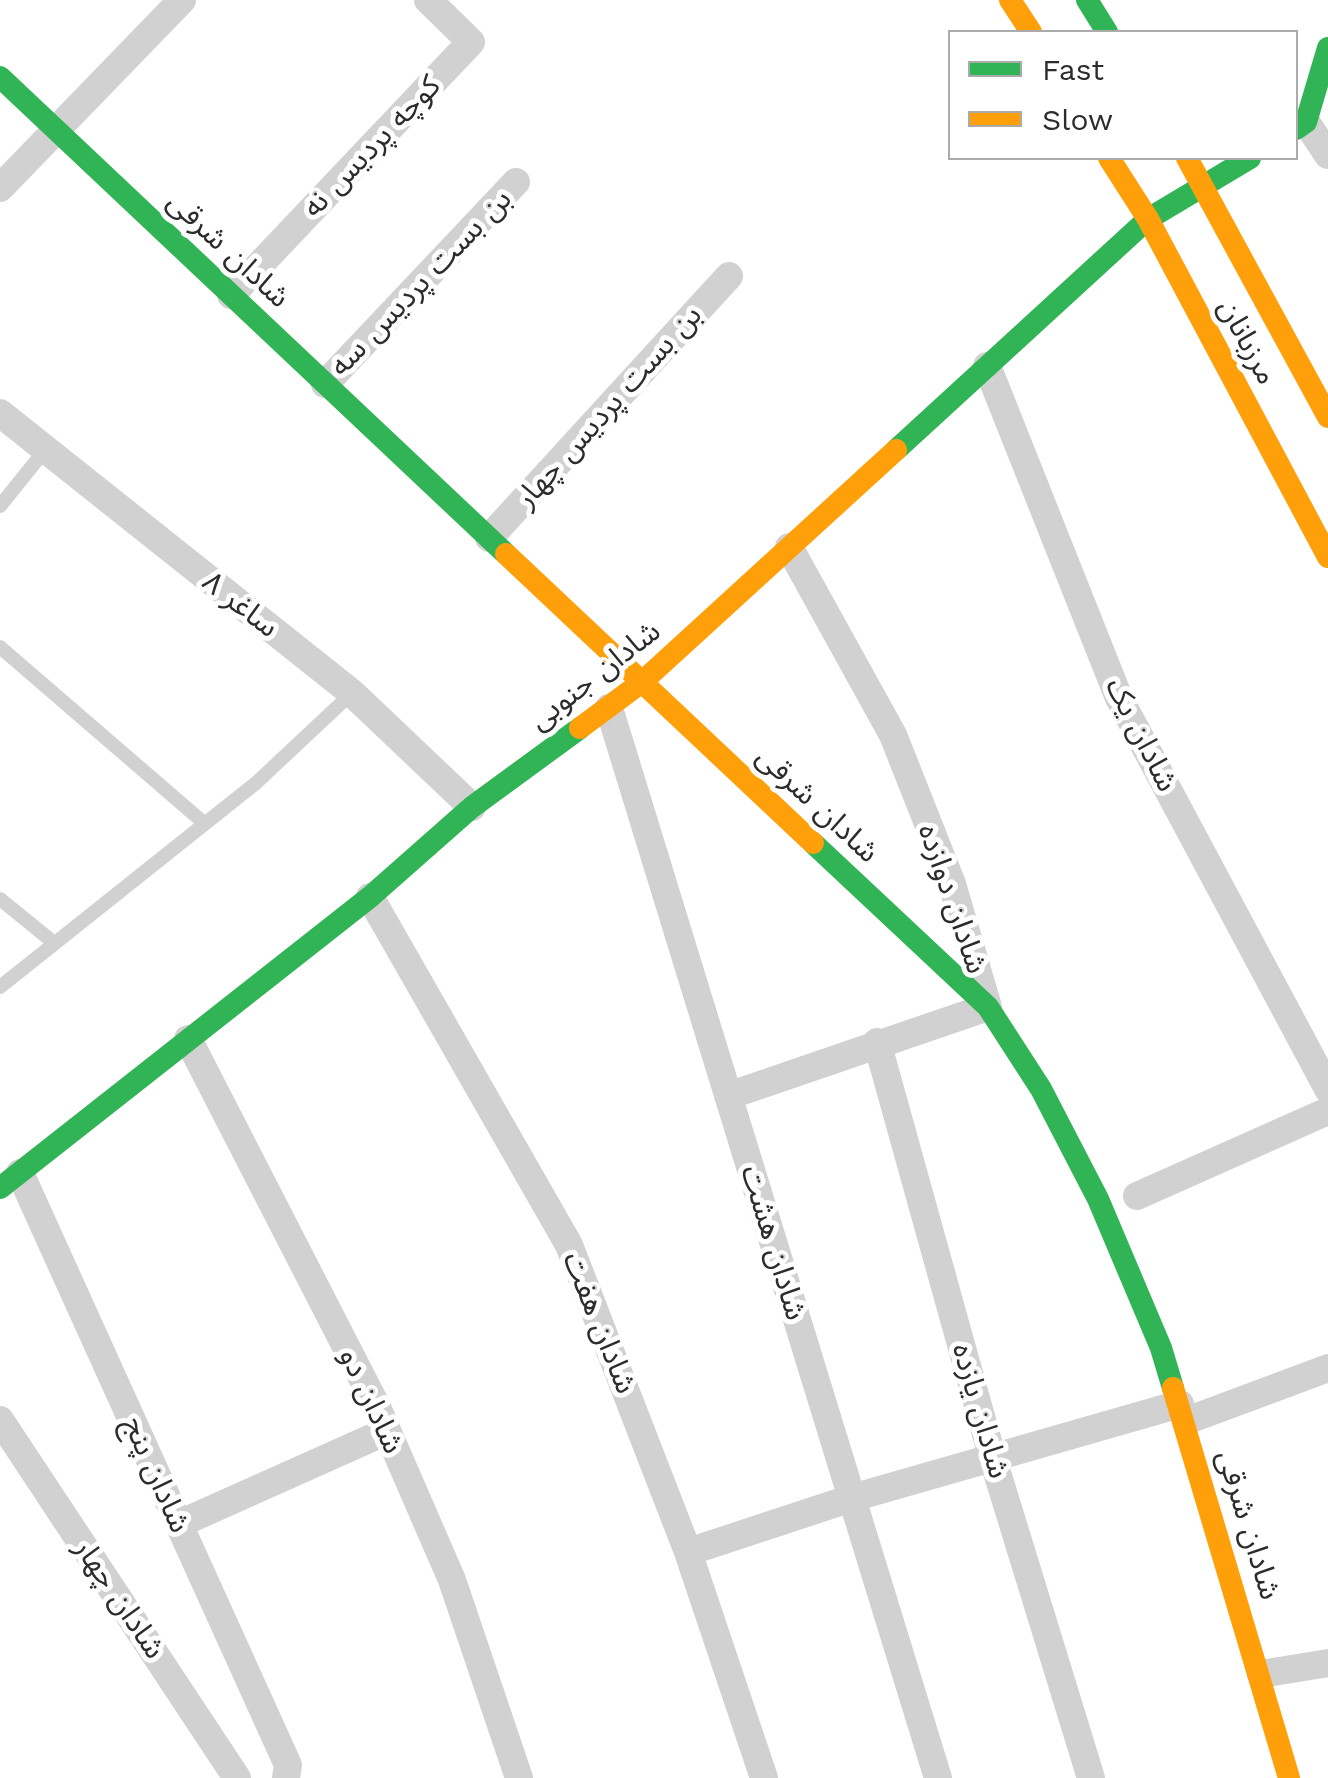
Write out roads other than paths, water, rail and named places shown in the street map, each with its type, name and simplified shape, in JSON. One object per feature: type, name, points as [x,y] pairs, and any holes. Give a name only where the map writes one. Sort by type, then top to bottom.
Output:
[{"type":"street","points":[[0,188],[182,0]]},
{"type":"street","name":"کوچه پردیس نه","points":[[231,295],[471,42],[428,0]]},
{"type":"street","points":[[1010,0],[1030,30]]},
{"type":"street","points":[[1087,0],[1106,30]]},
{"type":"street","points":[[1328,48],[1300,126],[1328,155]]},
{"type":"street","name":"شادان شرقی","points":[[0,76],[988,1007],[1041,1089],[1098,1199],[1183,1413],[1289,1778]]},
{"type":"street","name":"مرزبانان","points":[[1111,160],[1148,219],[1328,558]]},
{"type":"street","name":"مرزبانان","points":[[1188,160],[1328,417]]},
{"type":"street","name":"شادان جنوبی","points":[[10,1175],[370,897],[472,807],[642,682],[1148,219],[1247,160]]},
{"type":"street","name":"بن بست پردیس سه","points":[[325,384],[516,182]]},
{"type":"street","name":"بن بست پردیس چهار","points":[[489,538],[728,276]]},
{"type":"street","name":"شادان یک","points":[[987,366],[1119,698],[1328,1089]]},
{"type":"street","name":"ساغر ٨","points":[[0,413],[352,692],[472,807]]},
{"type":"street","name":"شادان دوازده","points":[[728,1096],[988,1007],[952,884],[893,735],[790,547]]},
{"type":"street","name":"شادان هشت","points":[[609,708],[938,1778]]},
{"type":"street","name":"شادان هفت","points":[[370,897],[569,1245],[688,1552],[761,1777]]},
{"type":"street","name":"شادان دو","points":[[188,1040],[387,1430],[452,1580],[520,1778]]},
{"type":"street","name":"شادان یازده","points":[[878,1042],[992,1456],[1091,1778]]},
{"type":"street","points":[[1137,1196],[1328,1111]]},
{"type":"street","name":"شادان پنج","points":[[10,1175],[179,1524],[288,1765],[286,1778]]},
{"type":"street","points":[[688,1552],[992,1456],[1183,1413],[1328,1368]]},
{"type":"street","name":"شادان چهار","points":[[0,1420],[238,1778]]},
{"type":"street","points":[[179,1524],[387,1430]]},
{"type":"street","points":[[1261,1674],[1328,1664]]},
{"type":"lane","points":[[0,506],[45,450]]},
{"type":"lane","points":[[0,647],[204,823]]},
{"type":"lane","points":[[0,987],[256,783],[352,692]]},
{"type":"lane","points":[[0,899],[53,942]]}]
